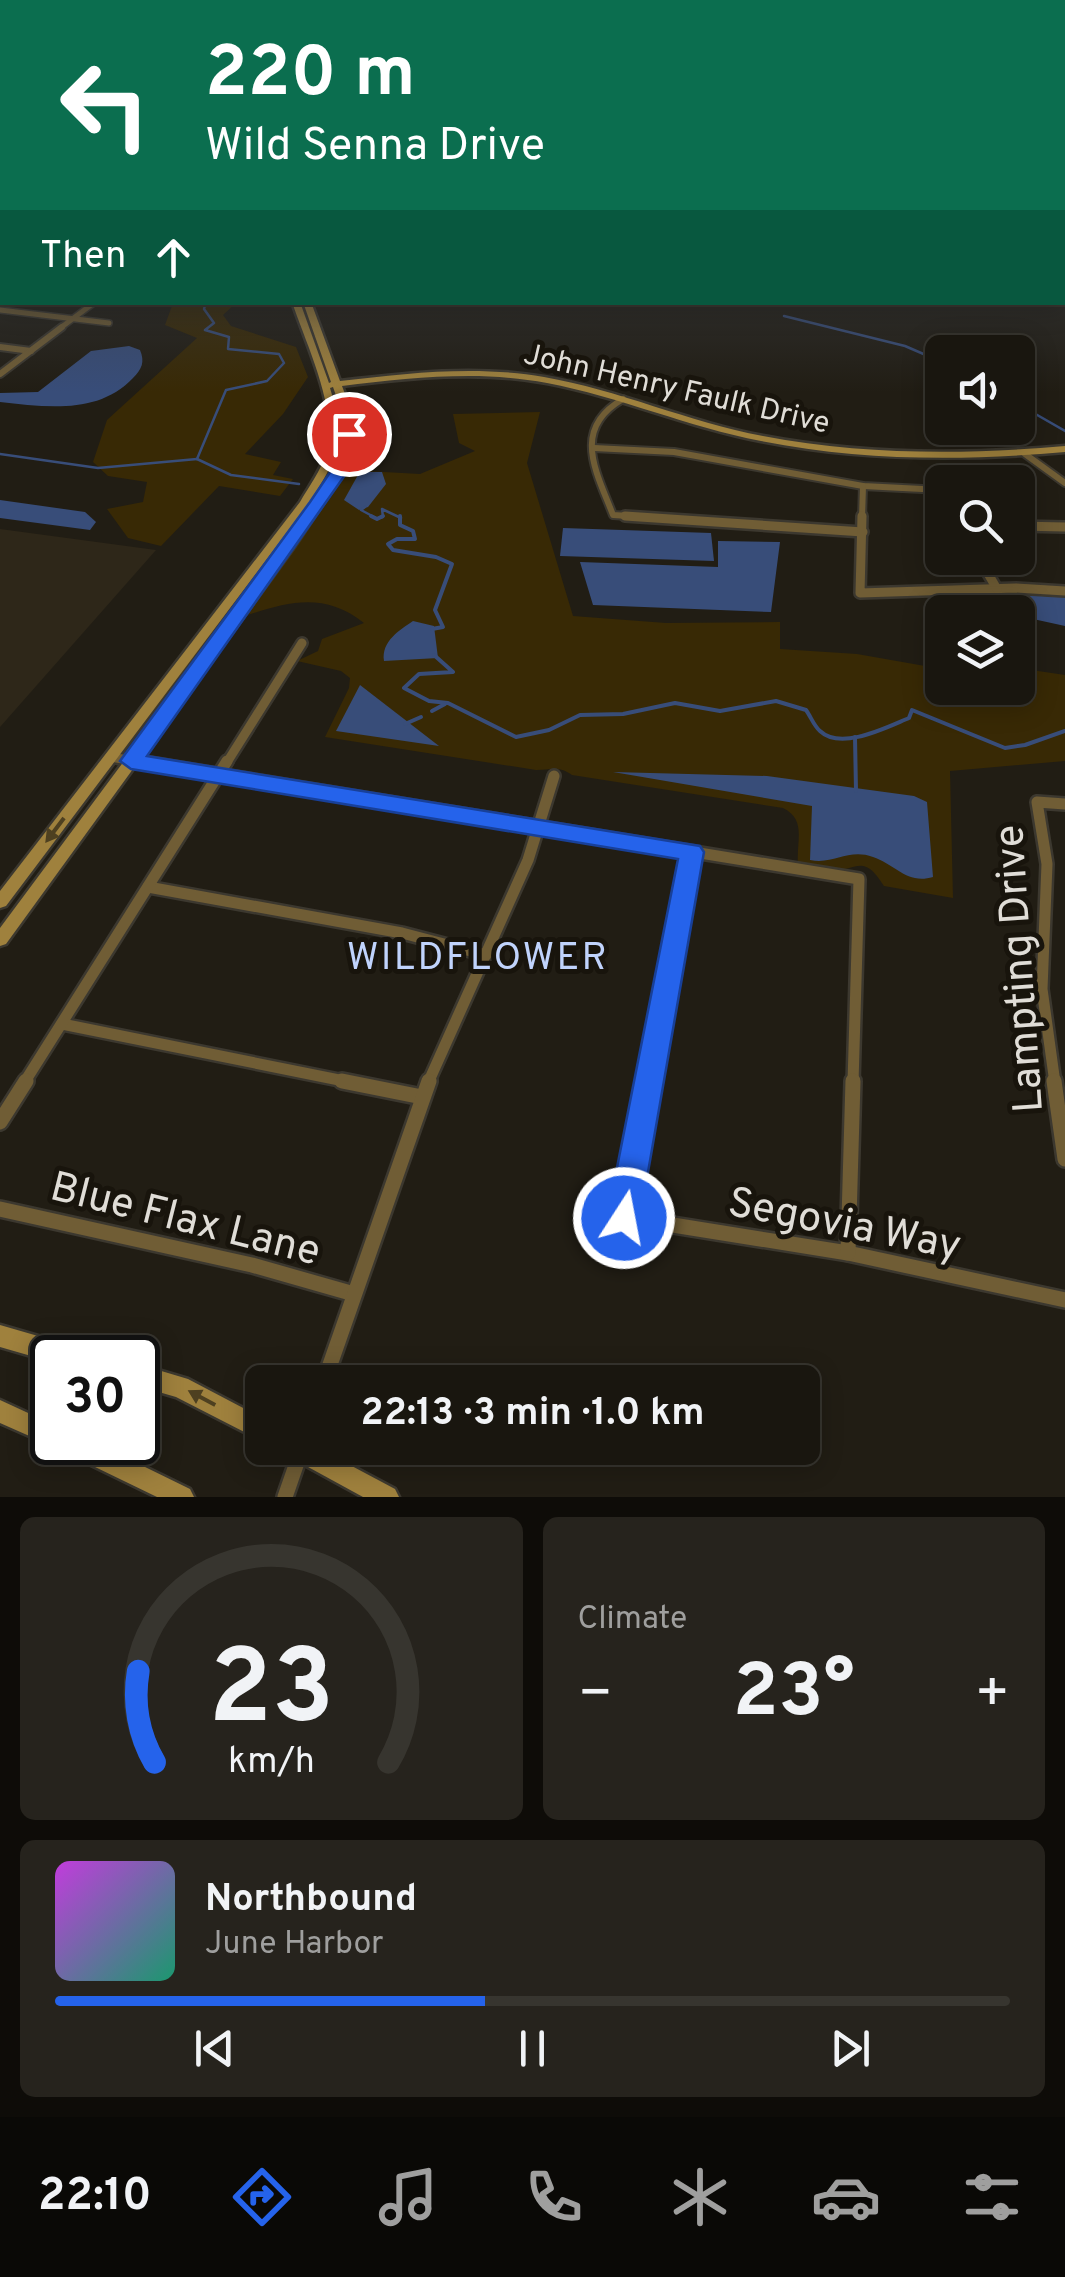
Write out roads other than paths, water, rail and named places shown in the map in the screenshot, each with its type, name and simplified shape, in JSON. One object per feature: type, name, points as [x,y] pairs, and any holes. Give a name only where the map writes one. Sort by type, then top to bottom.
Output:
[{"type":"main road","points":[[0,902],[327,466],[334,434],[297,305]]},
{"type":"main road","points":[[0,940],[290,545],[342,468],[348,449],[346,410],[308,305]]},
{"type":"main road","name":"John Henry Faulk Drive","points":[[323,386],[478,373],[544,379],[719,429],[841,450],[928,456],[1026,454],[1065,449]]},
{"type":"main road","points":[[273,542],[290,545]]},
{"type":"main road","points":[[0,1336],[30,1345]]},
{"type":"main road","points":[[160,1381],[180,1386],[245,1421]]},
{"type":"main road","points":[[0,1411],[30,1425]]},
{"type":"main road","points":[[116,1465],[182,1497]]},
{"type":"main road","points":[[330,1465],[387,1497]]},
{"type":"street","points":[[0,374],[91,305]]},
{"type":"street","points":[[0,310],[109,323]]},
{"type":"street","points":[[0,348],[30,350]]},
{"type":"street","points":[[623,399],[594,424],[594,448],[613,515],[863,532]]},
{"type":"street","points":[[594,448],[674,452],[863,486],[925,489]]},
{"type":"street","points":[[1026,454],[1065,482]]},
{"type":"street","points":[[863,486],[860,593],[1065,591]]},
{"type":"street","points":[[1035,526],[1065,527]]},
{"type":"street","points":[[989,575],[998,589]]},
{"type":"street","points":[[0,1122],[302,642]]},
{"type":"street","points":[[110,757],[859,879],[848,1253]]},
{"type":"street","points":[[330,1365],[422,1097],[528,860],[554,776]]},
{"type":"street","name":"Lampting Drive","points":[[1065,804],[1037,802],[1046,864],[1042,988],[1065,1159]]},
{"type":"street","name":"Segovia Way","points":[[692,852],[624,1218],[848,1253],[1065,1300]]},
{"type":"street","points":[[148,887],[402,934],[486,955]]},
{"type":"street","points":[[62,1024],[422,1097]]},
{"type":"street","name":"Blue Flax Lane","points":[[0,1209],[252,1265],[354,1294]]},
{"type":"street","points":[[285,1497],[295,1465]]},
{"type":"water","points":[[129,346],[140,350],[140,368],[119,390],[104,398],[71,406],[0,402],[0,393],[38,392],[91,351]]},
{"type":"water","points":[[382,472],[386,484],[368,507],[359,510],[344,500],[358,475]]},
{"type":"water","points":[[0,500],[85,512],[96,522],[90,530],[0,518]]},
{"type":"water","points":[[563,528],[711,533],[714,561],[560,556]]},
{"type":"water","points":[[718,541],[780,542],[771,612],[593,605],[580,562],[718,567]]},
{"type":"water","points":[[1035,596],[1065,597],[1065,626],[1035,619]]},
{"type":"water","points":[[413,621],[434,626],[438,658],[384,661],[388,642]]},
{"type":"water","points":[[360,685],[439,746],[336,731]]},
{"type":"water","points":[[613,772],[767,776],[914,796],[927,802],[933,877],[908,876],[864,855],[810,860],[812,806]]},
{"type":"waterway","points":[[197,459],[226,390],[267,381],[284,363],[279,354],[228,349],[229,337],[205,330],[214,323],[205,305]]},
{"type":"waterway","points":[[784,316],[905,346],[925,355]]},
{"type":"waterway","points":[[1035,414],[1065,431]]},
{"type":"waterway","points":[[0,454],[98,468],[197,459]]},
{"type":"waterway","points":[[197,459],[231,475],[299,484]]},
{"type":"waterway","points":[[365,507],[361,510],[376,518]]},
{"type":"waterway","points":[[383,516],[382,509],[400,518]]},
{"type":"waterway","points":[[371,516],[379,518]]},
{"type":"waterway","points":[[379,518],[383,516]]},
{"type":"waterway","points":[[379,518],[383,516]]},
{"type":"waterway","points":[[400,518],[400,525],[413,531],[415,539],[397,539],[388,544],[393,550],[436,557],[452,564],[435,610],[443,627],[432,629]]},
{"type":"waterway","points":[[434,655],[453,672],[419,674],[404,688],[429,701],[448,703],[516,737],[549,730],[580,715],[623,714],[675,703],[720,711],[776,701],[806,710],[829,737],[855,737]]},
{"type":"waterway","points":[[432,711],[445,704]]},
{"type":"waterway","points":[[855,737],[909,718],[912,710],[1005,748],[1065,731]]},
{"type":"waterway","points":[[405,724],[421,717]]},
{"type":"waterway","points":[[855,737],[856,791]]},
{"type":"district","name":"WILDFLOWER","points":[[478,956]]}]
